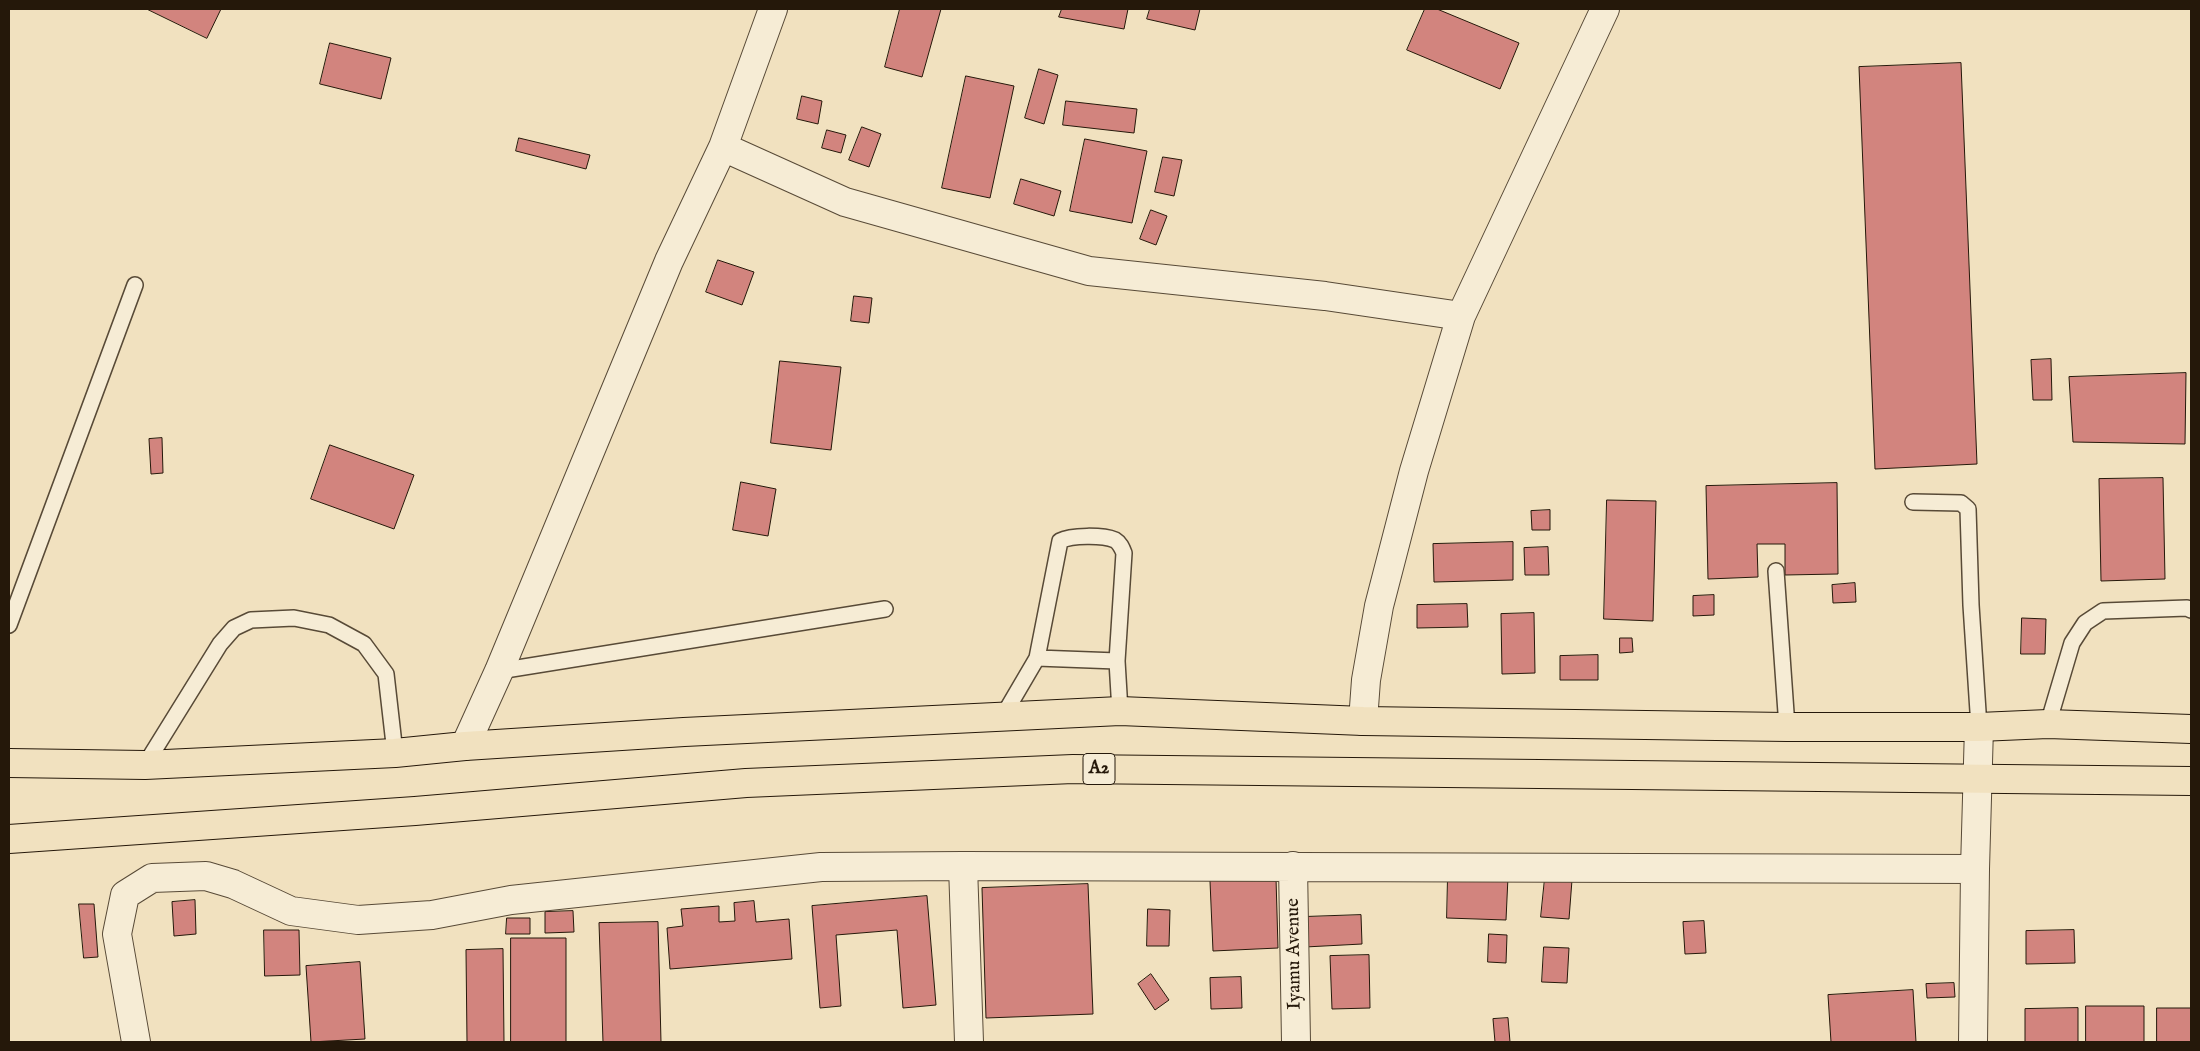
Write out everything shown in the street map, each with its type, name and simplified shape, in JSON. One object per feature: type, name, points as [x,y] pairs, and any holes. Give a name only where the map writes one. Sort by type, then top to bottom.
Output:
[{"type":"highway","points":[[9,763],[146,764],[396,754],[465,746],[684,732],[1120,711],[1363,721],[1979,727],[2048,724],[2191,729]]},
{"type":"highway","name":"A2","points":[[9,839],[415,811],[746,783],[1073,769],[2191,781]]},
{"type":"street","points":[[465,746],[499,671],[669,261],[723,147],[773,9]]},
{"type":"street","points":[[1363,721],[1366,680],[1379,606],[1414,470],[1461,316],[1605,9]]},
{"type":"street","points":[[723,147],[845,202],[1088,271],[1325,296],[1461,316]]},
{"type":"street","points":[[1974,1042],[1975,869],[1979,727]]},
{"type":"street","points":[[963,866],[969,1042]]},
{"type":"street","points":[[136,1042],[117,934],[125,895],[152,878],[206,876],[233,884],[291,911],[358,920],[432,916],[511,900],[821,867],[1293,866],[1975,869]]},
{"type":"street","name":"Iyamu Avenue","points":[[1293,866],[1296,1042]]},
{"type":"lane","points":[[9,625],[134,285]]},
{"type":"lane","points":[[1913,502],[1961,503],[1968,509],[1971,605],[1979,727]]},
{"type":"lane","points":[[1003,716],[1037,658],[1060,542],[1067,537],[1077,536],[1115,540],[1121,546],[1124,553],[1117,661],[1120,711]]},
{"type":"lane","points":[[1776,571],[1787,726]]},
{"type":"lane","points":[[2048,724],[2072,643],[2085,623],[2103,611],[2187,608],[2191,610]]},
{"type":"lane","points":[[499,671],[884,609]]},
{"type":"lane","points":[[146,764],[220,644],[234,628],[251,620],[294,618],[329,625],[364,644],[386,674],[396,754]]},
{"type":"lane","points":[[1037,658],[1117,661]]},
{"type":"building","points":[[147,9],[221,9],[207,38]]},
{"type":"building","points":[[900,9],[941,9],[922,77],[885,67]]},
{"type":"building","points":[[1062,9],[1128,9],[1124,29],[1059,17]]},
{"type":"building","points":[[1150,9],[1200,9],[1195,30],[1147,19]]},
{"type":"building","points":[[1425,9],[1437,9],[1519,43],[1500,89],[1407,50]]},
{"type":"building","points":[[330,43],[391,58],[381,99],[320,84]]},
{"type":"building","points":[[1961,63],[1977,464],[1875,469],[1859,67]]},
{"type":"building","points":[[1039,69],[1058,75],[1044,124],[1025,118]]},
{"type":"building","points":[[966,76],[1014,86],[990,198],[942,188]]},
{"type":"building","points":[[802,96],[822,101],[818,124],[797,119]]},
{"type":"building","points":[[1066,101],[1137,109],[1134,133],[1063,125]]},
{"type":"building","points":[[862,127],[881,134],[869,167],[849,160]]},
{"type":"building","points":[[827,130],[846,135],[841,153],[822,148]]},
{"type":"building","points":[[519,138],[590,155],[586,169],[516,151]]},
{"type":"building","points":[[1085,139],[1147,151],[1132,223],[1070,211]]},
{"type":"building","points":[[1163,157],[1182,160],[1174,196],[1155,192]]},
{"type":"building","points":[[1021,179],[1061,191],[1054,216],[1014,204]]},
{"type":"building","points":[[1151,210],[1167,216],[1156,245],[1140,239]]},
{"type":"building","points":[[718,260],[754,272],[742,305],[706,292]]},
{"type":"building","points":[[854,296],[872,298],[869,323],[851,321]]},
{"type":"building","points":[[2051,359],[2052,400],[2033,400],[2031,360]]},
{"type":"building","points":[[780,361],[841,367],[831,450],[771,443]]},
{"type":"building","points":[[2186,373],[2185,444],[2073,442],[2069,377]]},
{"type":"building","points":[[162,438],[163,473],[151,474],[149,439]]},
{"type":"building","points":[[330,445],[414,475],[394,529],[311,499]]},
{"type":"building","points":[[2163,478],[2165,579],[2101,581],[2099,479]]},
{"type":"building","points":[[741,482],[776,489],[768,536],[733,530]]},
{"type":"building","points":[[1837,483],[1838,574],[1785,575],[1785,544],[1757,544],[1758,577],[1708,579],[1706,486]]},
{"type":"building","points":[[1607,500],[1656,501],[1653,621],[1604,619]]},
{"type":"building","points":[[1550,510],[1550,530],[1532,530],[1531,511]]},
{"type":"building","points":[[1513,542],[1513,580],[1434,582],[1433,544]]},
{"type":"building","points":[[1548,547],[1549,575],[1525,575],[1524,548]]},
{"type":"building","points":[[1855,583],[1856,602],[1833,603],[1832,585]]},
{"type":"building","points":[[1714,595],[1714,615],[1693,616],[1693,596]]},
{"type":"building","points":[[1467,604],[1468,627],[1417,628],[1417,605]]},
{"type":"building","points":[[1534,613],[1535,673],[1502,674],[1501,614]]},
{"type":"building","points":[[2022,618],[2046,619],[2045,654],[2021,654]]},
{"type":"building","points":[[1620,638],[1632,638],[1633,652],[1620,653]]},
{"type":"building","points":[[1598,655],[1598,680],[1560,680],[1560,656]]},
{"type":"building","points":[[1448,875],[1508,877],[1506,920],[1447,918]]},
{"type":"building","points":[[1276,878],[1278,948],[1213,951],[1210,881]]},
{"type":"building","points":[[1545,878],[1572,880],[1569,919],[1541,917]]},
{"type":"building","points":[[1088,884],[1093,1014],[986,1018],[982,888]]},
{"type":"building","points":[[927,896],[936,1005],[903,1008],[897,930],[836,935],[841,1006],[820,1008],[812,906]]},
{"type":"building","points":[[195,900],[196,934],[174,936],[172,902]]},
{"type":"building","points":[[754,901],[756,922],[789,919],[792,959],[670,969],[667,928],[683,926],[681,909],[719,906],[719,922],[735,921],[734,903]]},
{"type":"building","points":[[79,904],[94,904],[98,957],[84,958]]},
{"type":"building","points":[[1148,909],[1170,910],[1169,946],[1147,946]]},
{"type":"building","points":[[573,911],[574,932],[545,933],[545,912]]},
{"type":"building","points":[[1361,915],[1362,944],[1305,947],[1303,917]]},
{"type":"building","points":[[507,918],[530,918],[530,934],[506,934]]},
{"type":"building","points":[[1704,921],[1706,953],[1685,954],[1683,922]]},
{"type":"building","points":[[658,922],[661,1042],[603,1042],[599,923]]},
{"type":"building","points":[[264,930],[299,930],[300,975],[265,976]]},
{"type":"building","points":[[2074,930],[2075,963],[2026,964],[2026,931]]},
{"type":"building","points":[[1489,934],[1507,935],[1506,963],[1488,962]]},
{"type":"building","points":[[511,938],[566,938],[566,1042],[511,1042]]},
{"type":"building","points":[[1544,947],[1569,948],[1567,983],[1542,982]]},
{"type":"building","points":[[503,949],[504,1042],[467,1042],[466,950]]},
{"type":"building","points":[[1369,955],[1370,1008],[1332,1009],[1330,956]]},
{"type":"building","points":[[360,962],[365,1039],[311,1042],[306,966]]},
{"type":"building","points":[[1151,974],[1169,1000],[1155,1010],[1138,984]]},
{"type":"building","points":[[1241,977],[1242,1008],[1211,1009],[1210,978]]},
{"type":"building","points":[[1954,983],[1955,997],[1927,998],[1926,984]]},
{"type":"building","points":[[1913,990],[1916,1042],[1831,1042],[1828,995]]},
{"type":"building","points":[[2086,1006],[2144,1006],[2144,1042],[2086,1042]]},
{"type":"building","points":[[2078,1008],[2078,1042],[2025,1042],[2025,1009]]},
{"type":"building","points":[[2157,1008],[2191,1008],[2191,1042],[2157,1042]]},
{"type":"building","points":[[1508,1018],[1510,1042],[1495,1042],[1493,1019]]}]
